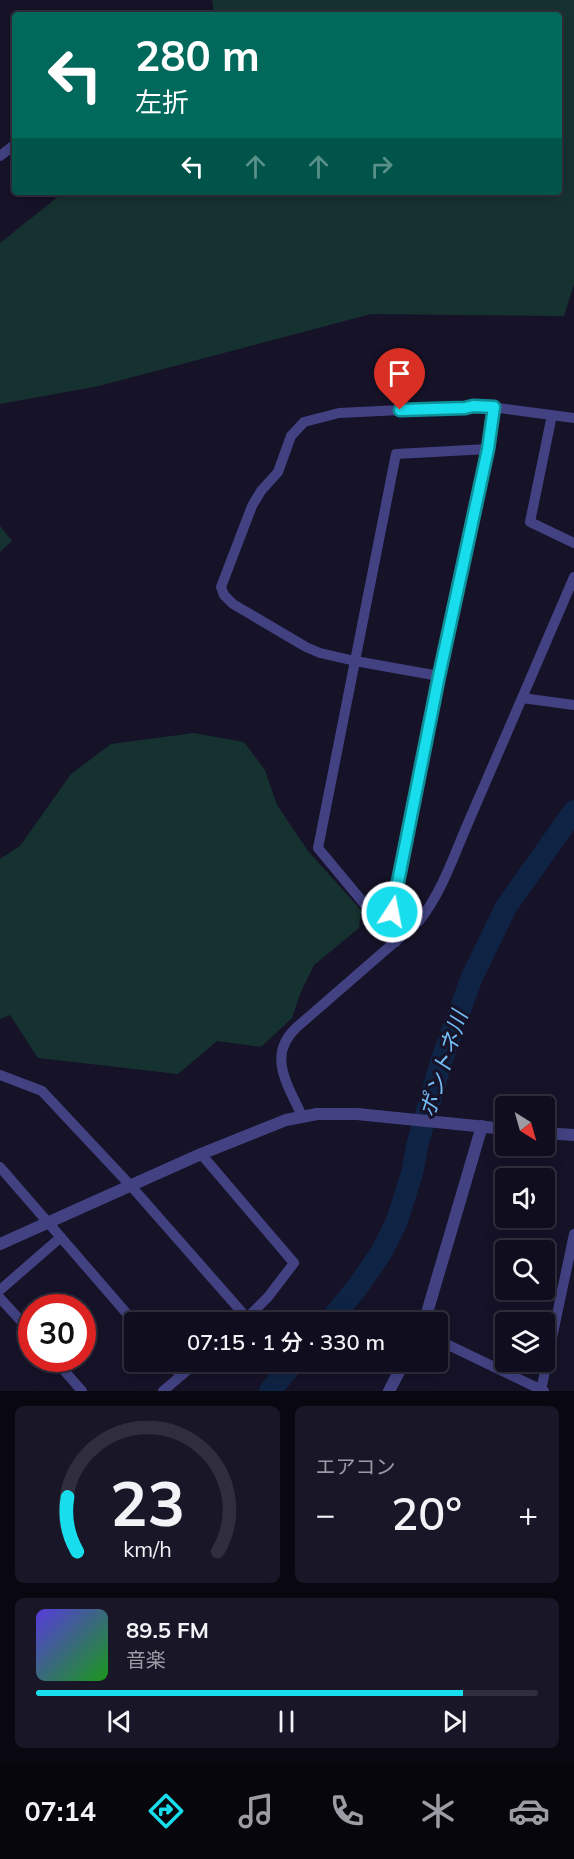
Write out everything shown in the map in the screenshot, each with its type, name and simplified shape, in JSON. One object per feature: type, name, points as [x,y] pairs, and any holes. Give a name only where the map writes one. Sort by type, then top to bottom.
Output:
[{"type":"street","points":[[0,156],[12,147]]},
{"type":"street","points":[[439,676],[320,653],[233,604],[224,595],[221,587],[252,506],[261,491],[278,472],[291,436],[310,419],[339,413],[473,406],[574,418]]},
{"type":"street","points":[[396,942],[392,912],[439,676],[488,449],[494,407]]},
{"type":"street","points":[[552,415],[530,522],[574,543]]},
{"type":"street","points":[[396,942],[318,848],[396,454],[488,449]]},
{"type":"street","points":[[302,1116],[281,1065],[281,1049],[284,1041],[297,1027],[419,921],[432,904],[574,577]]},
{"type":"street","points":[[522,698],[574,705]]},
{"type":"street","points":[[0,1075],[42,1090],[131,1186],[236,1312]]},
{"type":"street","points":[[0,1244],[201,1154],[269,1126],[302,1116],[332,1113],[357,1114],[495,1128]]},
{"type":"street","points":[[427,1312],[482,1126]]},
{"type":"street","points":[[555,1134],[574,1135]]},
{"type":"street","points":[[201,1154],[294,1263],[268,1297],[253,1312]]},
{"type":"street","points":[[0,1167],[126,1312]]},
{"type":"street","points":[[448,1345],[543,1390],[574,1234]]},
{"type":"street","points":[[0,1290],[61,1237]]},
{"type":"street","points":[[0,1298],[18,1318]]},
{"type":"street","points":[[65,1372],[82,1391]]},
{"type":"street","points":[[178,1372],[181,1376]]},
{"type":"street","points":[[163,1391],[185,1372]]},
{"type":"street","points":[[389,1391],[399,1372]]},
{"type":"green space","points":[[212,0],[574,0],[574,284],[564,316],[371,314],[99,386],[0,404],[0,243],[60,195],[562,195],[562,12],[214,12]]},
{"type":"green space","points":[[0,526],[12,541],[0,552]]},
{"type":"green space","points":[[194,733],[244,742],[265,770],[277,805],[308,851],[361,910],[359,928],[314,965],[300,994],[292,1018],[261,1047],[217,1041],[178,1074],[38,1058],[10,1015],[0,1019],[0,859],[20,846],[71,774],[111,744]]},
{"type":"waterway","name":"ポントネ川","points":[[337,1312],[381,1253],[397,1221],[442,1059],[472,977],[506,907],[574,811]]},
{"type":"waterway","name":"ポントネ川","points":[[270,1391],[286,1372]]},
{"type":"route","points":[[392,912],[439,676],[488,449],[494,407],[400,410]]}]
